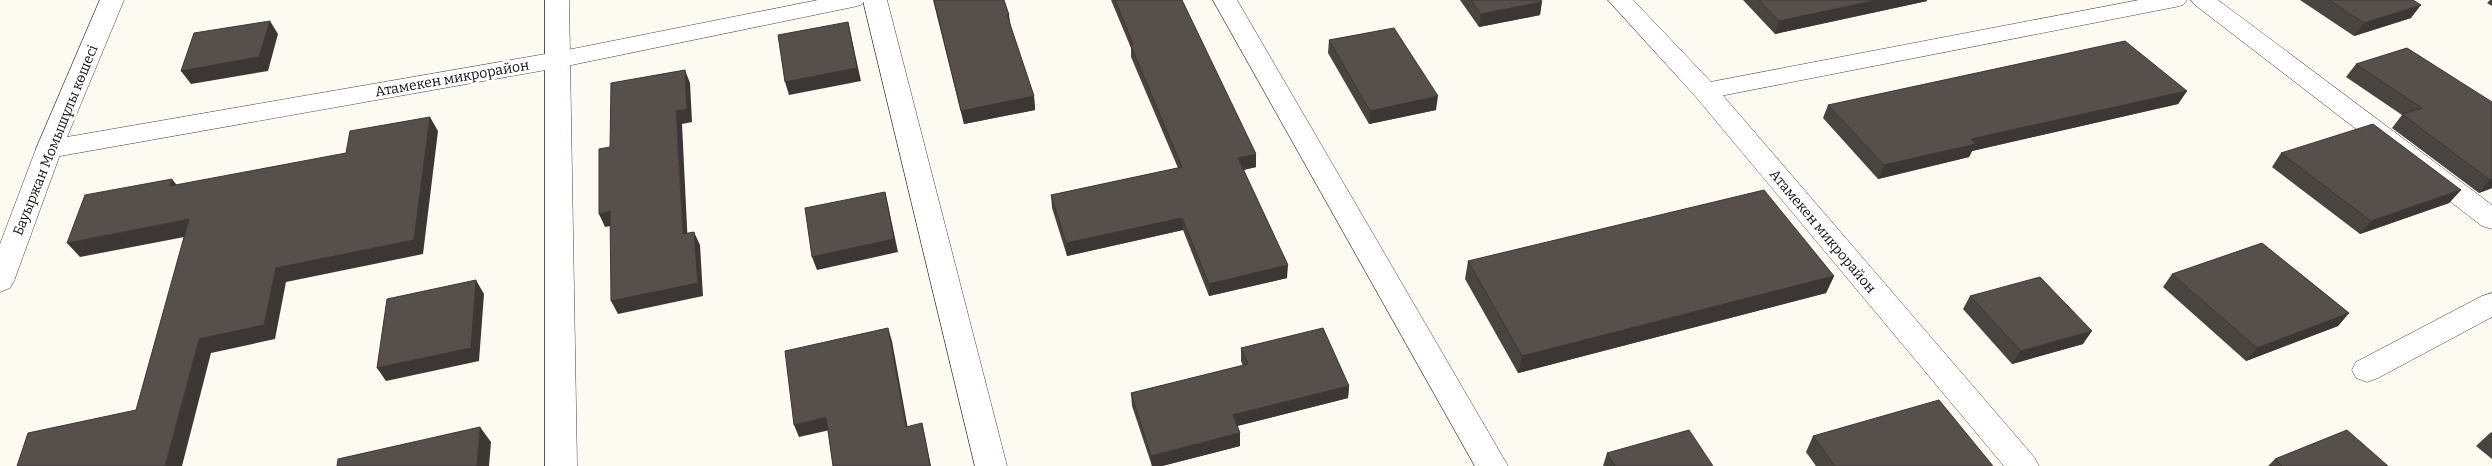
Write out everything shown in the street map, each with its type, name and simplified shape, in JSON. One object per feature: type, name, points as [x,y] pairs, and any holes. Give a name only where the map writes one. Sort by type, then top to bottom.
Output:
[{"type":"street","name":"Бауыржан Момышұлы көшесі","points":[[0,281],[49,148],[112,0]]},
{"type":"street","points":[[557,0],[561,466]]},
{"type":"street","name":"Атамекен микрорайон","points":[[49,148],[557,60],[853,0]]},
{"type":"street","points":[[876,0],[991,466]]},
{"type":"street","points":[[1225,0],[1492,466]]},
{"type":"street","name":"Атамекен микрорайон","points":[[1620,0],[1705,91],[2023,466]]},
{"type":"street","points":[[1705,91],[2175,0]]},
{"type":"street","points":[[2203,0],[2492,219]]},
{"type":"street","points":[[2367,370],[2492,304]]},
{"type":"building","points":[[934,0],[1004,0],[1009,15],[1007,15],[1034,96],[961,111]]},
{"type":"building","points":[[1115,0],[1182,0],[1256,154],[1238,158],[1288,265],[1209,284],[1182,218],[1066,243],[1051,195],[1182,167],[1130,44],[1133,44]]},
{"type":"building","points":[[1471,0],[1541,0],[1542,2],[1481,14]]},
{"type":"building","points":[[1759,0],[1878,0],[1779,21]]},
{"type":"building","points":[[2329,0],[2413,0],[2421,5],[2364,23]]},
{"type":"building","points":[[270,21],[259,57],[181,71],[194,33]]},
{"type":"building","points":[[848,22],[857,68],[785,82],[778,35]]},
{"type":"building","points":[[1394,28],[1438,96],[1370,111],[1329,40]]},
{"type":"building","points":[[2125,41],[2187,91],[1971,139],[1976,144],[1884,165],[1828,105]]},
{"type":"building","points":[[2407,48],[2492,102],[2492,179],[2490,180],[2402,114],[2422,108],[2356,64]]},
{"type":"building","points":[[685,70],[687,109],[676,111],[683,234],[694,232],[698,283],[611,301],[610,211],[599,214],[599,149],[610,147],[611,83]]},
{"type":"building","points":[[430,117],[414,240],[276,268],[264,325],[199,339],[165,466],[17,466],[28,433],[136,410],[189,219],[67,243],[85,195],[172,179],[170,186],[346,153],[350,131]]},
{"type":"building","points":[[2373,124],[2461,190],[2371,221],[2281,153]]},
{"type":"building","points":[[1764,190],[1834,276],[1522,356],[1468,261]]},
{"type":"building","points":[[885,192],[894,239],[812,257],[805,208]]},
{"type":"building","points":[[2262,243],[2349,313],[2257,348],[2172,274]]},
{"type":"building","points":[[2040,277],[2092,331],[2021,351],[1970,296]]},
{"type":"building","points":[[476,280],[471,348],[377,368],[387,299]]},
{"type":"building","points":[[888,328],[906,427],[922,423],[930,466],[833,466],[826,417],[794,425],[785,351]]},
{"type":"building","points":[[1323,328],[1349,386],[1233,415],[1240,433],[1151,456],[1131,393],[1248,364],[1241,348]]},
{"type":"building","points":[[1939,400],[1993,466],[1835,466],[1813,436]]},
{"type":"building","points":[[480,427],[477,466],[337,466],[338,459]]},
{"type":"building","points":[[1689,430],[1713,466],[1615,466],[1607,453]]},
{"type":"building","points":[[2347,430],[2388,466],[2282,466],[2275,459]]}]
